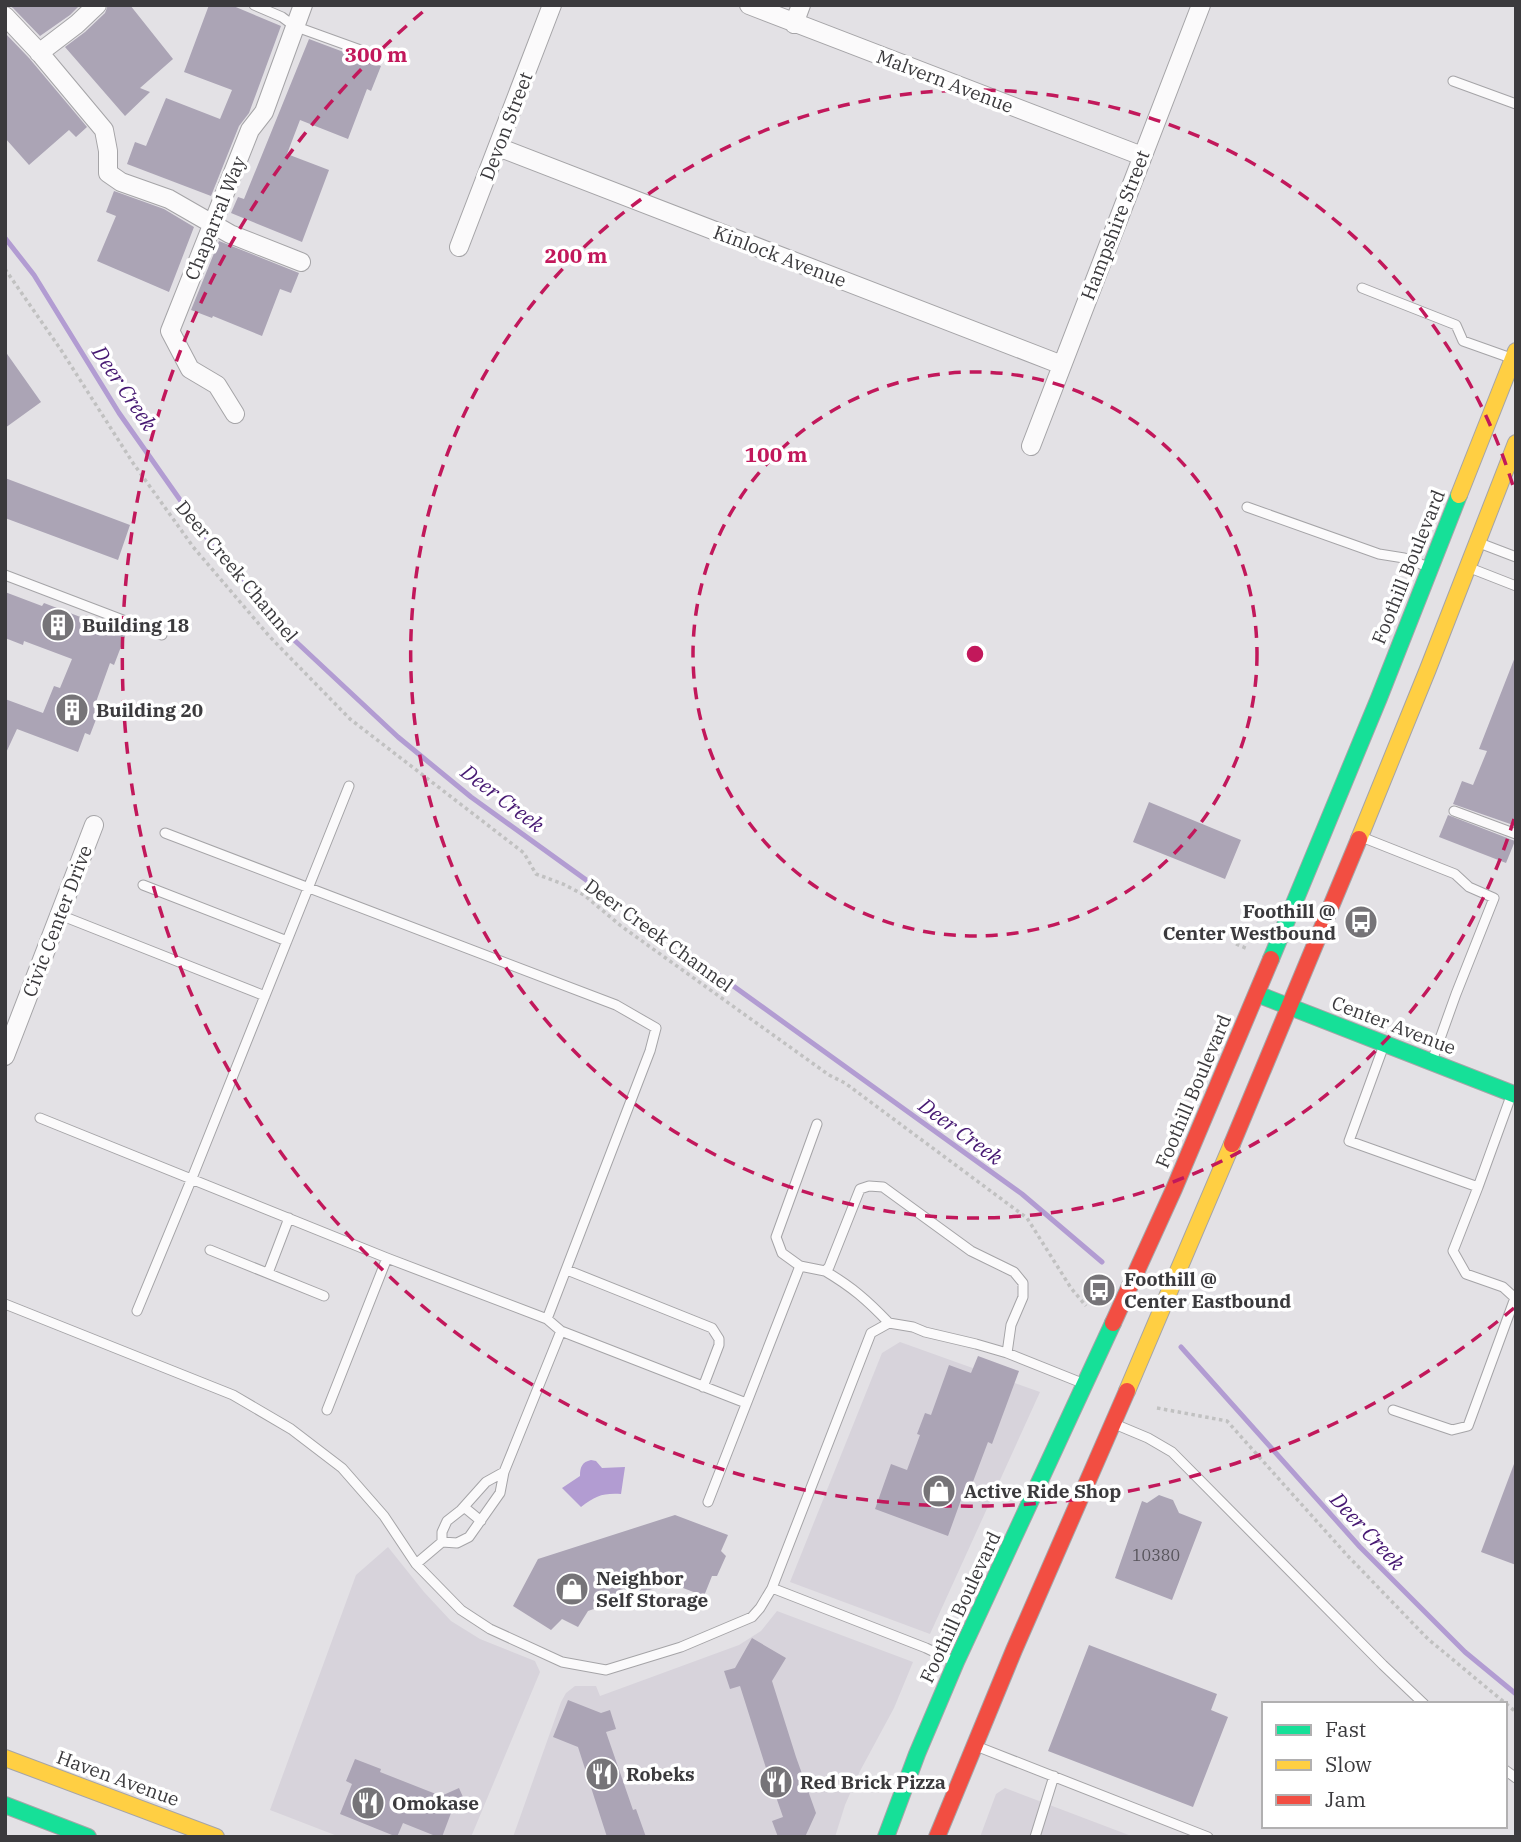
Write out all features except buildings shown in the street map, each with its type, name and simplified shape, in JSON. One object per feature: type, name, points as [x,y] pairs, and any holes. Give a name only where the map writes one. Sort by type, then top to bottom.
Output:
[{"type":"main road","name":"Foothill Boulevard","points":[[886,1837],[956,1662],[1174,1189],[1257,994],[1431,568],[1514,355]]},
{"type":"main road","points":[[937,1837],[1359,836],[1516,443]]},
{"type":"main road","name":"Center Avenue","points":[[1257,994],[1514,1094]]},
{"type":"main road","name":"Haven Avenue","points":[[5,1758],[216,1837]]},
{"type":"main road","points":[[5,1805],[88,1837]]},
{"type":"street","points":[[39,53],[97,5]]},
{"type":"street","name":"Chaparral Way","points":[[235,414],[217,385],[190,369],[170,331],[250,130],[264,111],[303,5]]},
{"type":"street","name":"Devon Street","points":[[459,247],[552,5]]},
{"type":"street","name":"Malvern Avenue","points":[[749,5],[1142,156]]},
{"type":"street","points":[[794,23],[801,5]]},
{"type":"street","name":"Hampshire Street","points":[[1031,446],[1201,5]]},
{"type":"street","points":[[5,16],[104,130],[108,173],[121,183],[169,199],[230,234],[301,262]]},
{"type":"street","name":"Kinlock Avenue","points":[[498,147],[1062,365]]},
{"type":"street","name":"Civic Center Drive","points":[[5,1056],[94,825]]},
{"type":"lane","points":[[254,5],[282,17],[294,26],[377,56]]},
{"type":"lane","points":[[1453,81],[1516,104]]},
{"type":"lane","points":[[1362,288],[1456,325],[1463,341],[1514,355]]},
{"type":"lane","points":[[1247,506],[1379,554],[1404,558],[1431,568]]},
{"type":"lane","points":[[1478,542],[1516,558]]},
{"type":"lane","points":[[1468,567],[1516,586]]},
{"type":"lane","points":[[5,575],[162,635]]},
{"type":"lane","points":[[137,1311],[349,786]]},
{"type":"lane","points":[[1454,811],[1516,834]]},
{"type":"lane","points":[[164,833],[616,1005],[656,1028],[650,1051],[547,1319]]},
{"type":"lane","points":[[1359,836],[1455,874],[1469,887],[1494,898],[1431,1062]]},
{"type":"lane","points":[[143,885],[287,941]]},
{"type":"lane","points":[[60,915],[265,996]]},
{"type":"lane","points":[[1385,1044],[1349,1141],[1478,1187]]},
{"type":"lane","points":[[1393,1410],[1452,1430],[1468,1426],[1515,1298],[1503,1287],[1466,1274],[1453,1251],[1514,1094]]},
{"type":"lane","points":[[40,1118],[387,1258],[547,1319],[561,1331],[746,1403]]},
{"type":"lane","points":[[817,1124],[776,1237],[782,1253],[800,1266],[825,1271],[851,1287],[889,1323]]},
{"type":"lane","points":[[825,1271],[829,1267],[860,1189],[883,1186],[971,1251],[1014,1272],[1023,1283],[1023,1297],[1011,1325],[1007,1353]]},
{"type":"lane","points":[[268,1273],[289,1218]]},
{"type":"lane","points":[[210,1250],[324,1296]]},
{"type":"lane","points":[[327,1410],[387,1258]]},
{"type":"lane","points":[[708,1502],[800,1266]]},
{"type":"lane","points":[[567,1270],[712,1328],[719,1339],[719,1345],[703,1387]]},
{"type":"lane","points":[[5,1304],[233,1395],[291,1429],[342,1468],[384,1516],[416,1564],[461,1609],[490,1629],[562,1662],[606,1670],[681,1647],[752,1617],[760,1608],[772,1588],[871,1333],[889,1323],[913,1327],[1007,1353],[1086,1384]]},
{"type":"lane","points":[[416,1564],[442,1542],[457,1543],[469,1536],[500,1493],[504,1472],[561,1331]]},
{"type":"lane","points":[[1112,1423],[1172,1452],[1422,1702]]},
{"type":"lane","points":[[442,1542],[442,1532],[447,1521],[464,1507],[486,1482],[504,1472]]},
{"type":"lane","points":[[464,1507],[481,1521]]},
{"type":"lane","points":[[772,1588],[956,1662]]},
{"type":"lane","points":[[975,1745],[1208,1837]]},
{"type":"lane","points":[[1035,1837],[1054,1776]]},
{"type":"path","name":"Deer Creek Channel","points":[[5,269],[61,350],[133,463],[194,548],[270,637],[350,719],[524,853],[536,874],[584,895],[621,926],[829,1075],[845,1083],[1027,1218],[1071,1288],[1086,1306]]},
{"type":"path","points":[[1236,944],[1248,949]]},
{"type":"path","points":[[1157,1408],[1227,1421],[1346,1554],[1428,1639],[1504,1702]]},
{"type":"shaded area","points":[[900,1342],[1040,1392],[930,1634],[790,1582],[882,1353]]},
{"type":"shaded area","points":[[591,1460],[596,1461],[602,1468],[625,1467],[621,1494],[600,1496],[581,1507],[562,1488],[580,1476],[582,1465]]},
{"type":"shaded area","points":[[388,1547],[451,1621],[480,1639],[535,1661],[540,1672],[471,1837],[340,1837],[270,1810],[356,1575]]},
{"type":"shaded area","points":[[777,1611],[913,1662],[894,1708],[860,1771],[835,1837],[513,1837],[566,1693],[575,1686],[596,1686],[600,1696],[739,1645],[761,1631]]},
{"type":"shaded area","points":[[1005,1788],[1134,1837],[980,1837],[996,1794]]},
{"type":"waterway","name":"Deer Creek","points":[[5,238],[34,275],[119,413],[209,541],[276,623],[398,737],[471,797],[1022,1194],[1102,1262]]},
{"type":"waterway","name":"Deer Creek","points":[[1181,1347],[1360,1547],[1465,1652],[1516,1694]]},
{"type":"traffic: fast","points":[[1271,959],[1459,495]]},
{"type":"traffic: fast","points":[[1257,994],[1516,1095]]},
{"type":"traffic: fast","points":[[886,1837],[956,1662],[1113,1323]]},
{"type":"traffic: fast","points":[[5,1805],[88,1837]]},
{"type":"traffic: slow","points":[[1459,495],[1516,351]]},
{"type":"traffic: slow","points":[[1359,839],[1516,443]]},
{"type":"traffic: slow","points":[[1127,1391],[1232,1144]]},
{"type":"traffic: slow","points":[[5,1758],[216,1837]]},
{"type":"traffic: jam","points":[[1232,1144],[1359,839]]},
{"type":"traffic: jam","points":[[1113,1323],[1174,1189],[1271,959]]},
{"type":"traffic: jam","points":[[937,1837],[1014,1650],[1127,1391]]},
{"type":"place","name":"Building 18","points":[[58,625]]},
{"type":"place","name":"Building 20","points":[[72,710]]},
{"type":"place","name":"Foothill @ Center Westbound","points":[[1361,922]]},
{"type":"place","name":"Foothill @ Center Eastbound","points":[[1099,1290]]},
{"type":"place","name":"Active Ride Shop","points":[[939,1491]]},
{"type":"place","name":"Neighbor Self Storage","points":[[572,1589]]},
{"type":"place","name":"Robeks","points":[[602,1774]]},
{"type":"place","name":"Red Brick Pizza","points":[[776,1782]]},
{"type":"place","name":"Omokase","points":[[368,1803]]}]
